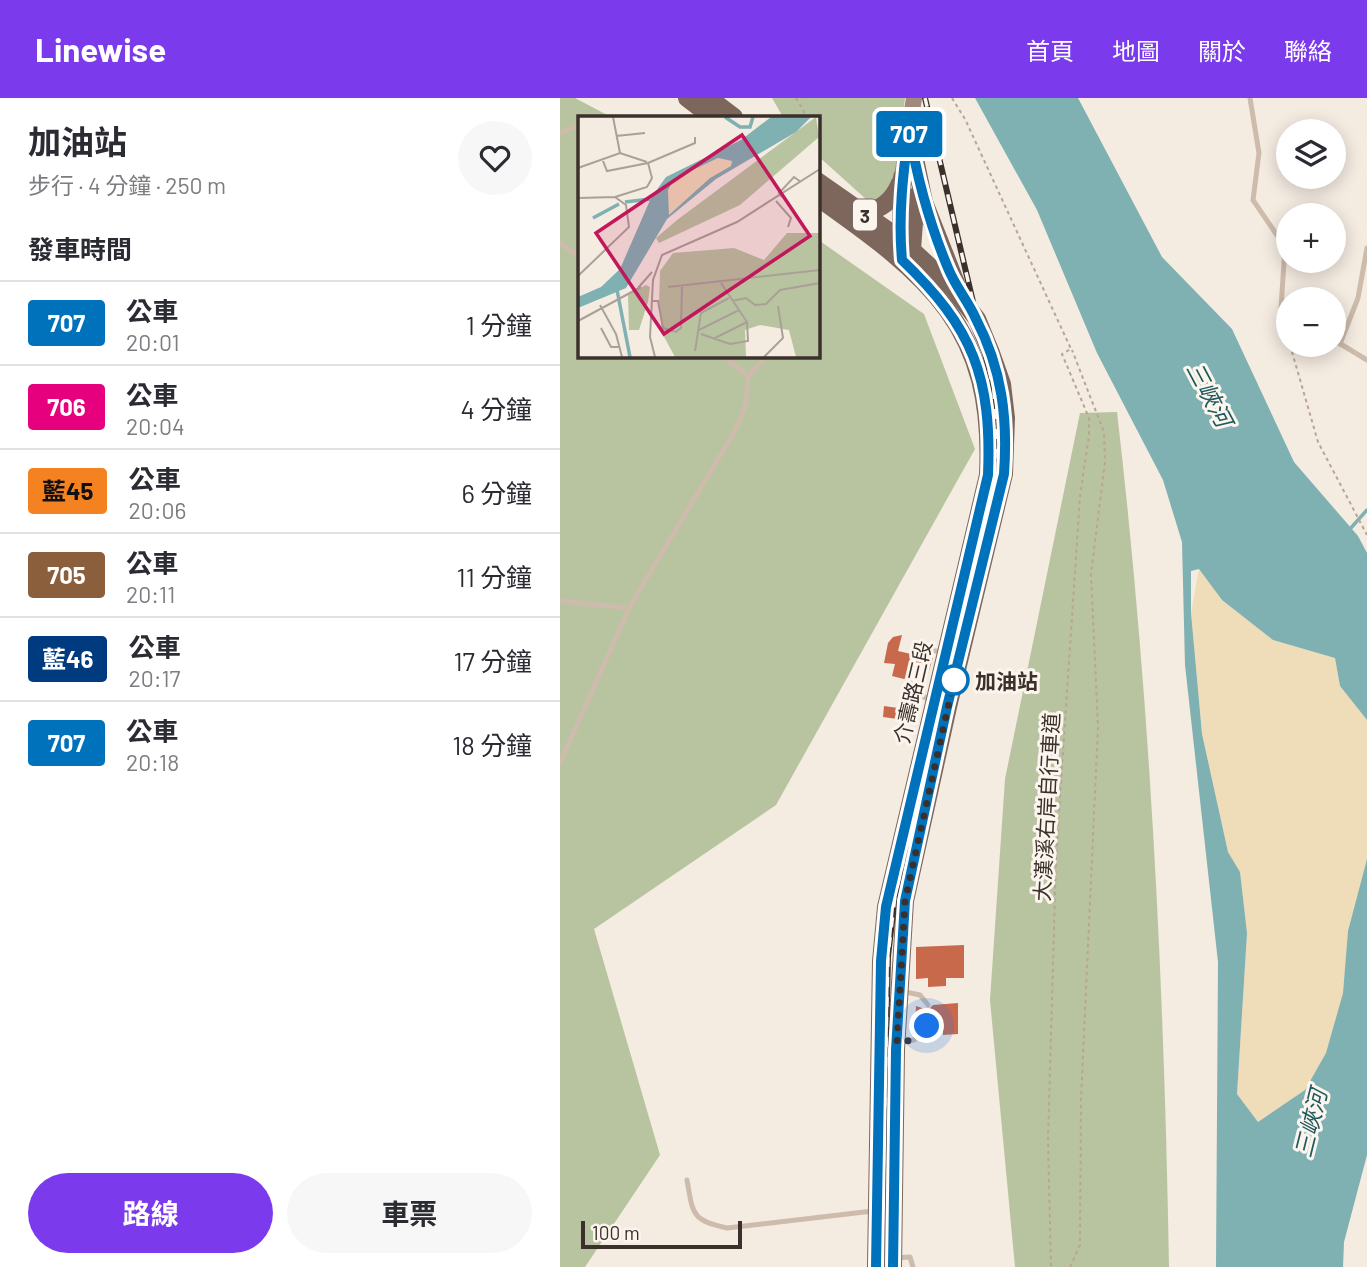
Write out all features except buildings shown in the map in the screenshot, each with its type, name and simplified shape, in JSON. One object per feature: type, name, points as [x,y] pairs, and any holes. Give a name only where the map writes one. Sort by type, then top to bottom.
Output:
[{"type":"main road","points":[[687,98],[711,116]]},
{"type":"main road","points":[[709,98],[733,116]]},
{"type":"main road","points":[[905,249],[916,218],[909,172],[909,130]]},
{"type":"main road","points":[[864,214],[884,207],[909,172]]},
{"type":"main road","points":[[909,172],[949,271],[977,319]]},
{"type":"main road","name":"介壽路三段","points":[[819,182],[864,214],[952,287],[977,319],[1002,384],[1006,418],[1004,474],[881,961],[877,1211],[884,1263]]},
{"type":"main road","name":"介壽路三段","points":[[819,198],[905,249],[965,334],[982,381],[988,419],[988,475],[933,702],[895,908],[899,990],[884,1263]]},
{"type":"street","points":[[909,130],[914,98]]},
{"type":"lane","points":[[1250,98],[1259,153],[1253,200],[1285,247],[1282,287]]},
{"type":"lane","points":[[560,132],[578,125]]},
{"type":"lane","points":[[560,243],[578,255]]},
{"type":"lane","points":[[1346,329],[1358,298],[1367,248]]},
{"type":"lane","points":[[1346,348],[1367,360]]},
{"type":"lane","points":[[724,357],[748,376]]},
{"type":"lane","points":[[560,763],[629,608],[737,427],[746,404],[748,376],[766,357]]},
{"type":"lane","points":[[560,601],[629,608]]},
{"type":"lane","points":[[916,655],[927,650],[944,652]]},
{"type":"lane","points":[[909,680],[913,690],[933,702]]},
{"type":"lane","points":[[899,990],[920,995],[928,1005]]},
{"type":"lane","points":[[897,1042],[914,1040],[927,1026]]},
{"type":"lane","points":[[687,1180],[693,1213],[704,1223],[727,1228],[877,1211]]},
{"type":"lane","points":[[884,1263],[910,1257],[913,1267]]},
{"type":"path","points":[[796,98],[806,116]]},
{"type":"path","points":[[952,98],[965,119],[1071,349],[1104,432],[1105,462],[1091,574],[1097,764],[1081,1099],[1080,1245],[1070,1267]]},
{"type":"path","name":"大漢溪右岸自行車道","points":[[1051,1267],[1048,1140],[1056,858],[1080,496],[1089,435],[1089,418],[1062,354],[1071,349]]},
{"type":"path","points":[[1293,357],[1318,442],[1367,535]]},
{"type":"green space","points":[[560,98],[575,98],[609,116],[578,116],[578,357],[819,357],[819,240],[924,314],[975,449],[776,805],[594,929],[660,1155],[585,1267],[560,1267]]},
{"type":"green space","points":[[772,98],[905,98],[895,183],[884,200],[867,200],[819,157],[819,116],[782,116]]},
{"type":"green space","points":[[1117,412],[1129,519],[1154,839],[1169,1267],[1015,1267],[990,1000],[1005,779],[1080,413]]},
{"type":"sand","points":[[1199,569],[1222,600],[1273,640],[1335,658],[1340,686],[1367,720],[1367,859],[1348,931],[1343,993],[1326,1053],[1305,1090],[1258,1122],[1237,1094],[1247,933],[1240,872],[1228,852],[1202,734],[1191,613]]},
{"type":"water","name":"三峽河","points":[[975,98],[1078,98],[1162,257],[1232,329],[1294,462],[1358,536],[1367,553],[1367,720],[1340,686],[1335,658],[1273,640],[1222,600],[1199,569],[1191,571],[1191,613],[1202,734],[1228,852],[1240,872],[1247,933],[1237,1094],[1258,1122],[1305,1090],[1326,1053],[1343,993],[1348,931],[1367,859],[1367,1155],[1344,1242],[1343,1267],[1216,1267],[1218,962],[1185,665],[1182,542],[1163,480],[1097,353],[1037,210]]},
{"type":"waterway","points":[[1350,529],[1367,510]]},
{"type":"railway","points":[[881,1267],[888,956],[895,896],[994,472],[996,440],[994,391],[925,98]]},
{"type":"bus line","name":"707","points":[[876,1267],[881,961],[886,907],[948,633],[988,475],[990,440],[982,381],[965,334],[931,287],[902,260],[902,177],[909,130],[932,229],[949,271],[977,319],[1002,384],[1006,446],[1004,474],[947,707],[905,901],[896,1050],[893,1267]]},
{"type":"place","name":"加油站","points":[[954,680]]},
{"type":"route","points":[[927,1026],[914,1040],[897,1042],[905,901],[954,680]]}]
